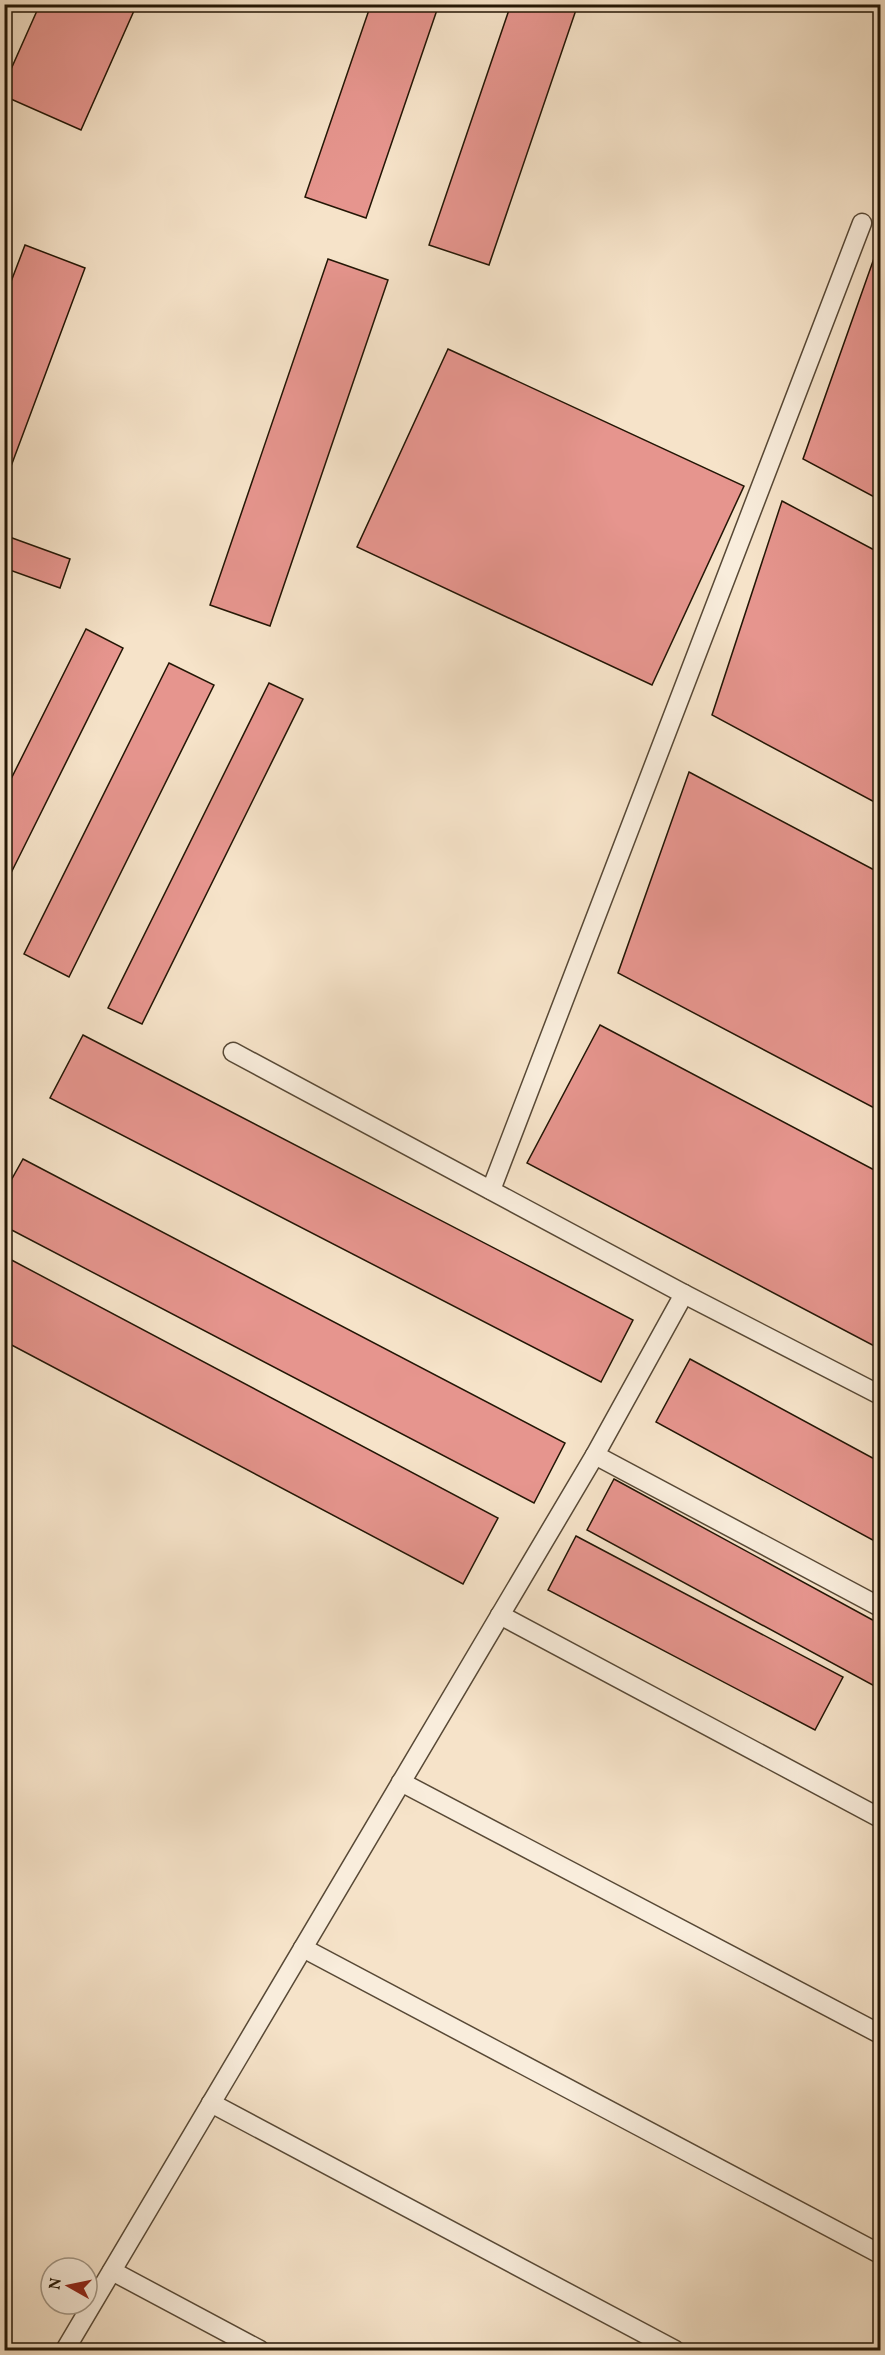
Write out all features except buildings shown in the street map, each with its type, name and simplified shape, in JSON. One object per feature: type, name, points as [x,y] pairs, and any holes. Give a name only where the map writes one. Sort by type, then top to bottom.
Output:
[{"type":"lane","points":[[491,1190],[862,223]]},
{"type":"lane","points":[[233,1052],[684,1294],[880,1395]]},
{"type":"lane","points":[[65,2350],[595,1455],[684,1294]]},
{"type":"lane","points":[[595,1455],[880,1607]]},
{"type":"lane","points":[[500,1615],[880,1818]]},
{"type":"lane","points":[[401,1782],[880,2034]]},
{"type":"lane","points":[[303,1948],[880,2254]]},
{"type":"lane","points":[[211,2103],[675,2350]]},
{"type":"lane","points":[[112,2271],[260,2350]]}]
